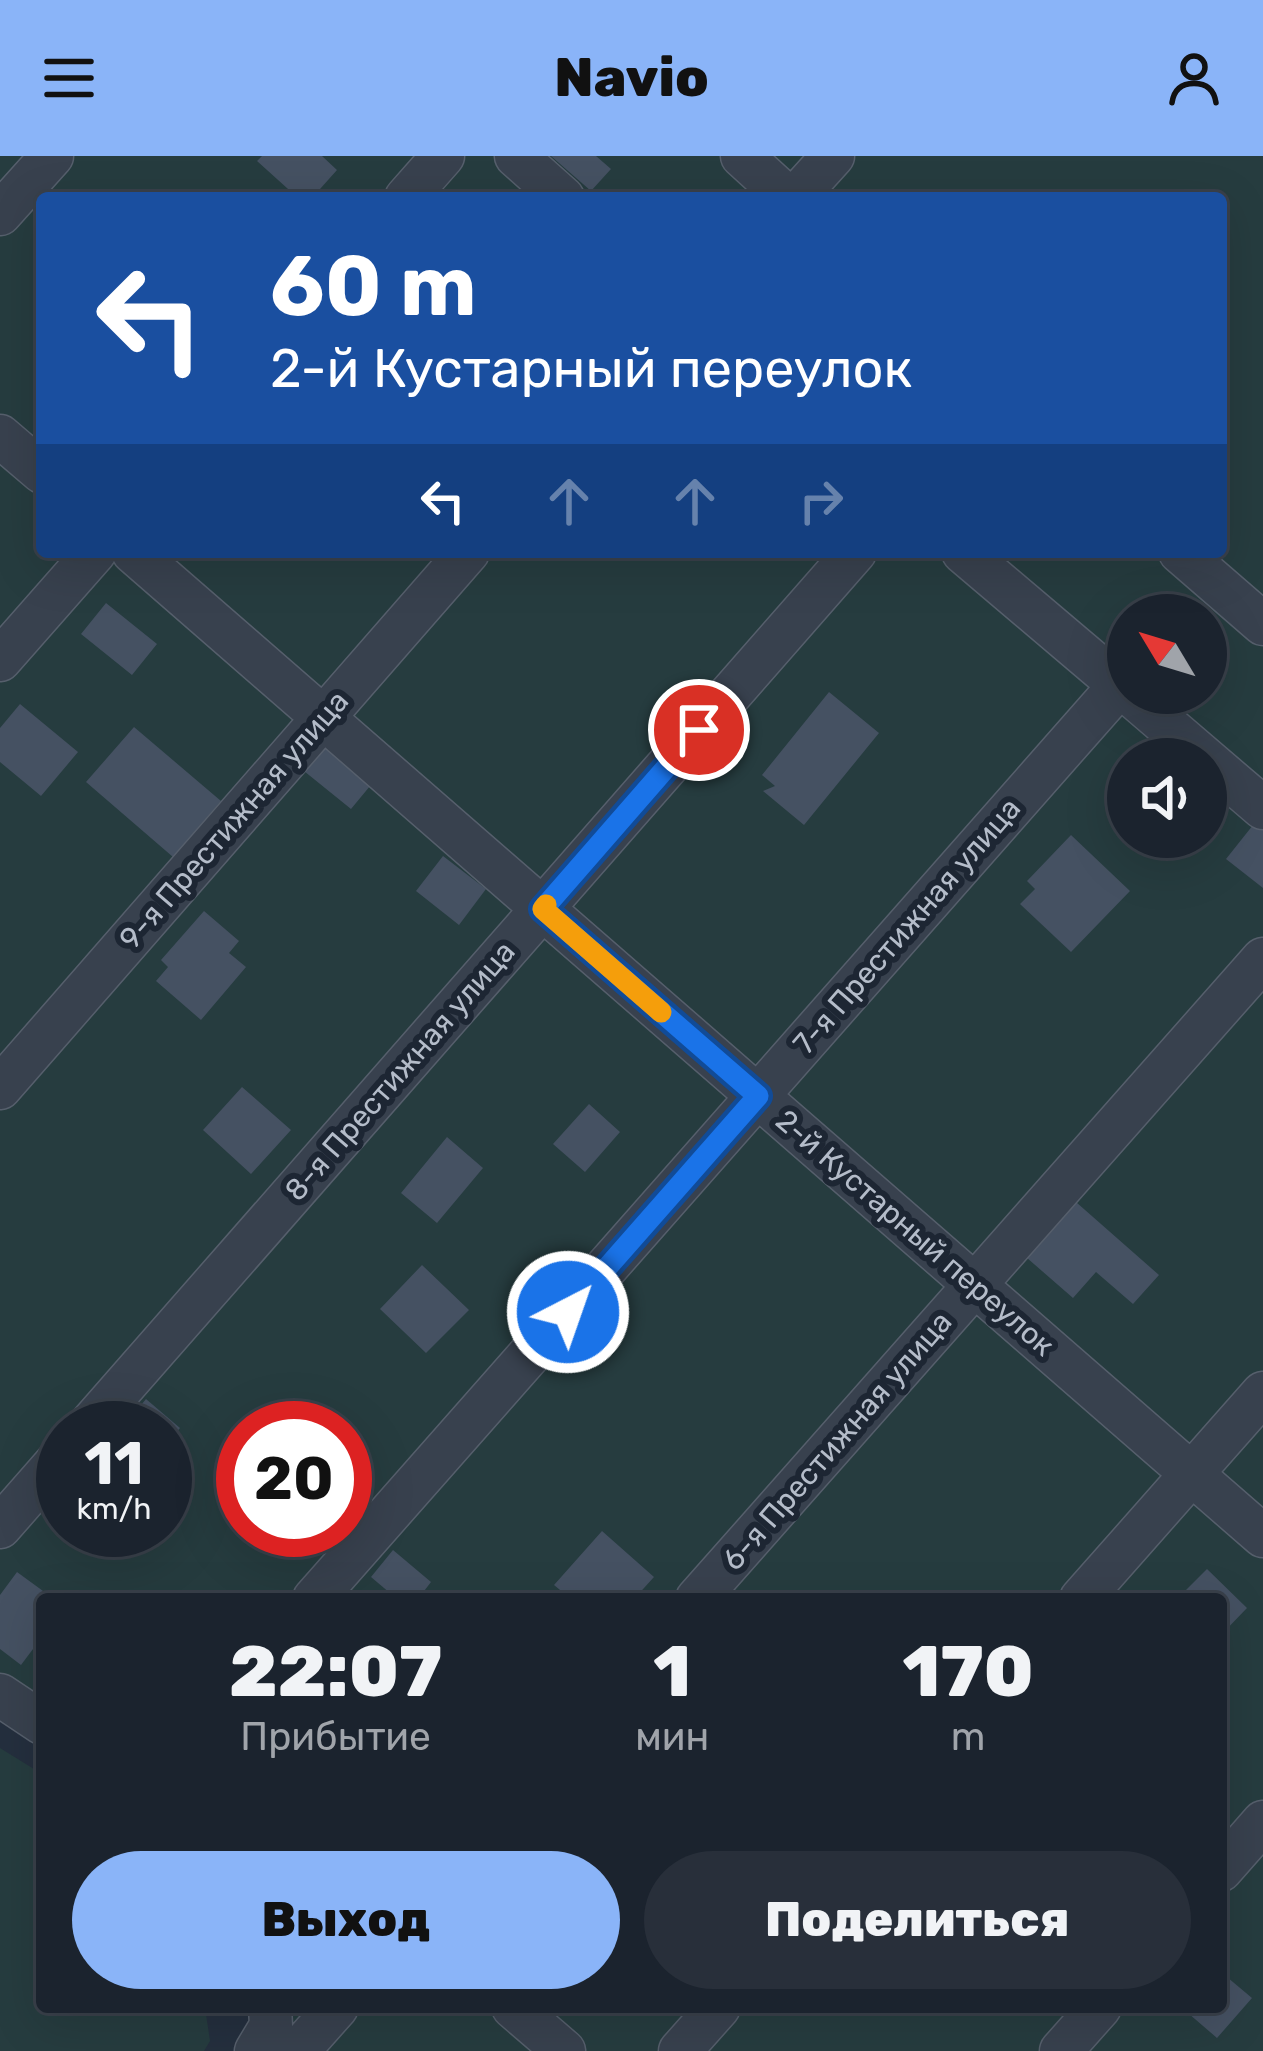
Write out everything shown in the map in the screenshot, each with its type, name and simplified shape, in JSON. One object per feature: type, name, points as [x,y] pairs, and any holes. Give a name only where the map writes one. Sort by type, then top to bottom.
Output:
[{"type":"street","points":[[0,214],[52,156]]},
{"type":"street","points":[[411,192],[443,156]]},
{"type":"street","points":[[516,156],[556,192]]},
{"type":"street","points":[[742,156],[785,192]]},
{"type":"street","points":[[798,192],[833,156]]},
{"type":"street","points":[[0,436],[36,467]]},
{"type":"street","points":[[0,660],[90,558]]},
{"type":"street","name":"2-й Кустарный переулок","points":[[141,558],[1263,1536]]},
{"type":"street","name":"9-я Престижная улица","points":[[0,1088],[463,558]]},
{"type":"street","name":"8-я Престижная улица","points":[[111,1401],[850,558]]},
{"type":"street","points":[[970,558],[1107,674]]},
{"type":"street","points":[[1187,558],[1263,624]]},
{"type":"street","name":"7-я Престижная улица","points":[[319,1593],[758,1096],[1107,711]]},
{"type":"street","points":[[1154,714],[1263,808]]},
{"type":"street","name":"6-я Престижная улица","points":[[702,1593],[1263,959]]},
{"type":"street","points":[[1086,1593],[1263,1394]]},
{"type":"street","points":[[0,1527],[36,1486]]},
{"type":"street","points":[[0,1695],[36,1719]]},
{"type":"street","points":[[1227,1863],[1263,1822]]},
{"type":"street","points":[[256,2051],[271,2026],[270,2013]]},
{"type":"street","points":[[298,2051],[332,2013]]},
{"type":"street","points":[[520,2013],[564,2051]]},
{"type":"street","points":[[680,2051],[714,2013]]},
{"type":"street","points":[[1061,2051],[1095,2013]]},
{"type":"green space","points":[[0,156],[1263,156],[1263,2051],[271,2051],[291,2013],[1227,2013],[1227,1593],[36,1593],[36,1707],[0,1682]]},
{"type":"green space","points":[[0,1748],[36,1770],[36,2013],[206,2013],[210,2041],[204,2051],[0,2051]]},
{"type":"building","points":[[262,156],[322,156],[337,170],[317,192],[291,192],[257,161]]},
{"type":"building","points":[[551,156],[596,156],[611,169],[591,191]]},
{"type":"building","points":[[106,603],[157,644],[132,675],[81,634]]},
{"type":"building","points":[[829,692],[879,733],[804,825],[763,791],[775,786],[762,775]]},
{"type":"building","points":[[20,704],[78,752],[41,796],[0,762],[0,728]]},
{"type":"building","points":[[134,727],[221,801],[173,857],[86,782]]},
{"type":"building","points":[[328,731],[380,774],[351,809],[299,767]]},
{"type":"building","points":[[1257,820],[1263,825],[1263,888],[1227,858]]},
{"type":"building","points":[[1071,835],[1130,891],[1071,952],[1020,904],[1035,889],[1027,881]]},
{"type":"building","points":[[443,856],[486,889],[459,925],[416,891]]},
{"type":"building","points":[[204,911],[239,941],[229,953],[246,967],[201,1020],[156,981],[168,967],[161,960]]},
{"type":"building","points":[[242,1087],[291,1130],[251,1174],[203,1130]]},
{"type":"building","points":[[589,1104],[620,1132],[585,1172],[553,1144]]},
{"type":"building","points":[[447,1137],[483,1168],[437,1223],[401,1193]]},
{"type":"building","points":[[1068,1195],[1159,1275],[1133,1304],[1096,1272],[1073,1298],[1019,1251]]},
{"type":"building","points":[[422,1265],[469,1310],[426,1353],[380,1309]]},
{"type":"building","points":[[602,1531],[654,1577],[639,1593],[564,1593],[554,1585]]},
{"type":"building","points":[[393,1550],[431,1582],[423,1593],[390,1593],[371,1577]]},
{"type":"building","points":[[1207,1569],[1247,1608],[1227,1629],[1227,1593],[1183,1593]]},
{"type":"building","points":[[17,1572],[46,1593],[36,1593],[36,1645],[21,1665],[0,1649],[0,1595]]},
{"type":"building","points":[[1227,1977],[1252,1998],[1217,2038],[1188,2013],[1227,2013]]},
{"type":"slow traffic","points":[[546,905],[543,909],[661,1012]]},
{"type":"route","points":[[568,1312],[758,1096],[543,909],[699,730]]}]
